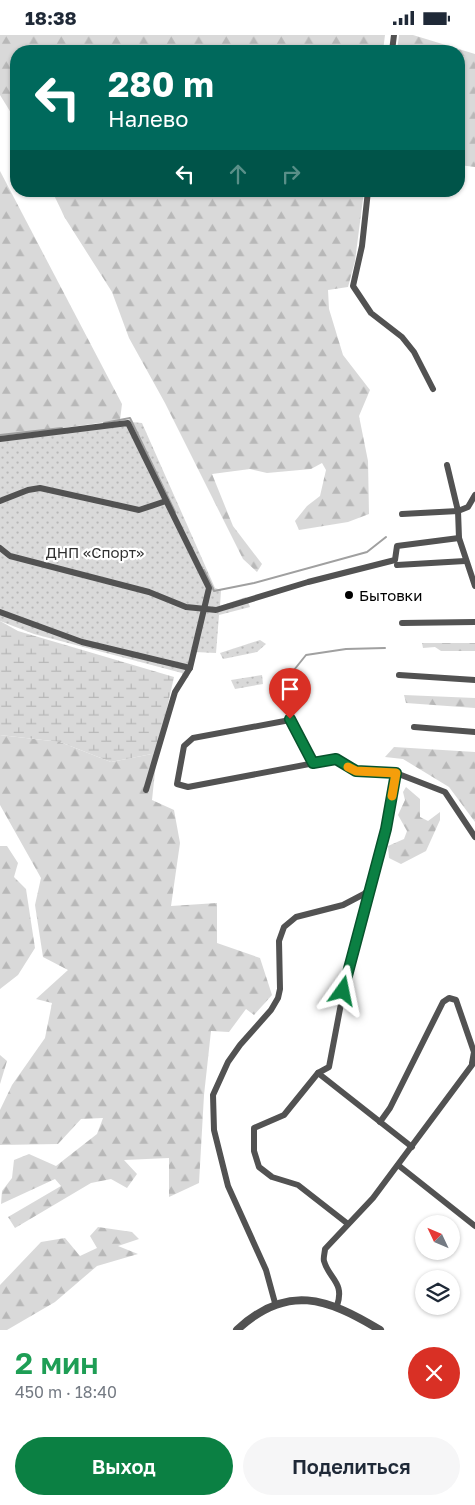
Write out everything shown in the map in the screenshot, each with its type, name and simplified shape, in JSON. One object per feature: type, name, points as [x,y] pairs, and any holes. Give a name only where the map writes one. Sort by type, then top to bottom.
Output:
[{"type":"street","points":[[367,197],[362,246],[353,286],[372,313],[402,337],[414,351],[433,389]]},
{"type":"street","points":[[0,439],[128,423],[209,588],[190,668],[175,692],[146,790]]},
{"type":"street","points":[[447,465],[458,511],[460,538],[475,586]]},
{"type":"street","points":[[0,501],[28,490],[40,488],[139,510],[166,501]]},
{"type":"street","points":[[402,514],[458,511],[468,507],[475,495]]},
{"type":"street","points":[[0,548],[10,555],[148,592],[186,607],[216,610],[308,582],[395,560],[397,546],[460,538]]},
{"type":"street","points":[[397,565],[466,561]]},
{"type":"street","points":[[0,613],[82,642],[190,668]]},
{"type":"street","points":[[402,623],[475,622]]},
{"type":"street","points":[[400,675],[475,680]]},
{"type":"street","points":[[313,763],[290,719],[193,738],[184,746],[177,784],[188,787],[336,759],[356,771],[396,773],[445,792],[475,837]]},
{"type":"street","points":[[414,727],[475,731]]},
{"type":"street","points":[[275,1303],[266,1271],[228,1186],[214,1131],[213,1095],[228,1062],[240,1045],[271,1010],[278,998],[280,989],[279,941],[284,927],[296,917],[344,905],[368,891],[372,886],[386,829],[396,773]]},
{"type":"street","points":[[348,1224],[298,1185],[272,1177],[259,1167],[254,1151],[254,1128],[284,1115],[318,1073],[330,1067],[347,972],[362,928],[368,891]]},
{"type":"street","points":[[337,1306],[340,1292],[338,1284],[324,1261],[325,1249],[398,1165],[474,1062],[474,1052],[456,1000],[449,998],[443,1002],[390,1107],[380,1122]]},
{"type":"street","points":[[318,1073],[412,1147]]},
{"type":"street","points":[[398,1165],[475,1226]]},
{"type":"street","points":[[237,1330],[259,1311],[275,1303],[304,1299],[337,1306],[380,1330]]},
{"type":"green space","points":[[0,35],[385,35],[384,45],[10,45],[10,111],[0,95]]},
{"type":"green space","points":[[399,35],[413,35],[446,45],[398,45]]},
{"type":"green space","points":[[465,51],[475,54],[475,167],[465,166]]},
{"type":"green space","points":[[0,171],[10,190],[10,197],[14,197],[122,404],[120,420],[0,437]]},
{"type":"green space","points":[[55,197],[363,197],[355,261],[348,287],[328,290],[329,309],[343,355],[370,390],[359,416],[368,461],[369,514],[348,522],[299,530],[295,521],[307,506],[320,496],[326,470],[322,463],[311,469],[267,473],[250,469],[212,474],[233,526],[262,564],[257,572],[243,559],[165,403],[129,338],[112,292],[65,218]]},
{"type":"green space","name":"ДНП «Спорт»","points":[[119,421],[142,423],[215,588],[221,590],[220,606],[246,597],[250,607],[219,615],[216,653],[195,652],[188,678],[182,677],[182,673],[34,634],[0,621],[0,440]]},
{"type":"green space","points":[[0,621],[18,631],[174,677],[157,753],[111,762],[60,742],[0,735]]},
{"type":"green space","points":[[260,640],[266,644],[257,652],[223,659],[220,653]]},
{"type":"green space","points":[[422,643],[475,643],[475,651],[441,651],[435,647],[423,648]]},
{"type":"green space","points":[[262,675],[263,684],[235,689],[231,680]]},
{"type":"green space","points":[[404,695],[475,698],[475,708],[406,703]]},
{"type":"green space","points":[[0,735],[60,742],[111,762],[157,753],[152,800],[174,810],[180,843],[171,906],[217,903],[217,943],[260,958],[272,995],[254,1015],[246,1009],[229,1032],[211,1031],[204,1095],[199,1183],[169,1197],[169,1158],[124,1160],[137,1174],[127,1188],[111,1179],[91,1183],[15,1228],[8,1217],[61,1186],[55,1179],[1,1204],[2,1191],[12,1178],[14,1160],[29,1154],[56,1166],[97,1134],[103,1118],[81,1119],[58,1144],[0,1145],[0,1110],[12,1085],[45,1038],[52,1003],[36,999],[68,970],[43,957],[35,905],[41,878],[0,805]]},
{"type":"green space","points":[[394,747],[475,752],[475,822],[449,787],[403,759],[385,757]]},
{"type":"green space","points":[[406,787],[420,799],[420,817],[428,821],[440,812],[440,820],[426,851],[401,864],[389,858],[388,846],[404,839],[407,831],[398,815],[405,800],[403,792]]},
{"type":"green space","points":[[0,846],[7,846],[18,863],[14,877],[26,889],[35,948],[18,975],[0,989]]},
{"type":"green space","points":[[0,1055],[7,1061],[0,1084]]},
{"type":"green space","points":[[98,1227],[132,1232],[139,1239],[118,1246],[138,1254],[97,1266],[55,1302],[7,1330],[0,1330],[0,1285],[41,1242],[65,1238],[80,1256],[97,1248],[90,1236]]},
{"type":"waterway","points":[[104,423],[130,418],[175,512]]},
{"type":"waterway","points":[[0,435],[62,428]]},
{"type":"waterway","points":[[204,570],[214,591],[254,583],[367,552],[386,537]]},
{"type":"waterway","points":[[286,680],[306,655],[346,649],[385,648]]},
{"type":"slow traffic","points":[[348,767],[356,771],[396,773],[392,796]]},
{"type":"place","name":"Бытовки","points":[[349,595]]},
{"type":"route","points":[[290,719],[313,763],[336,759],[356,771],[396,773],[386,829],[372,886],[368,891],[362,928],[347,972],[343,991]]}]
